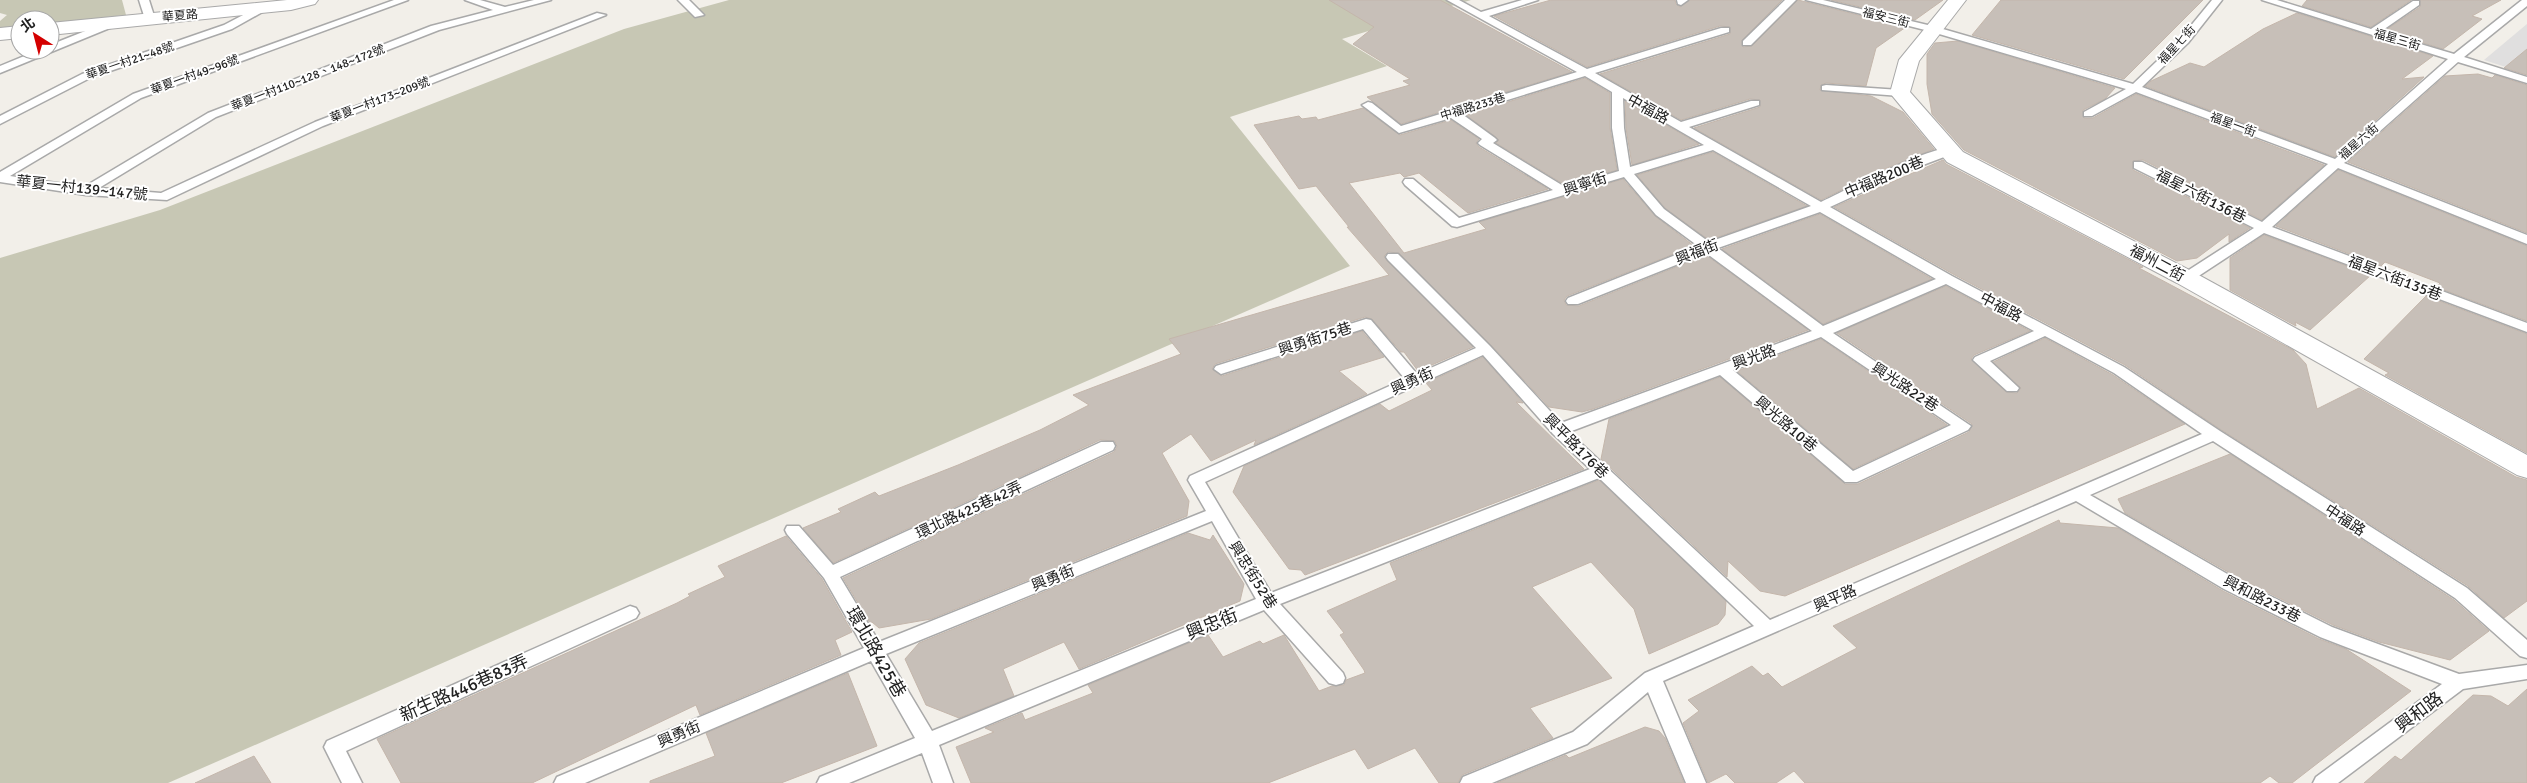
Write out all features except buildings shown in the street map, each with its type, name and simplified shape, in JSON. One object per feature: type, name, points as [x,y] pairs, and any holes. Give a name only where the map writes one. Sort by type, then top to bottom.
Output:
[{"type":"street","name":"華夏路","points":[[60,28],[262,8],[307,0]]},
{"type":"street","points":[[1900,93],[1909,60],[1957,0]]},
{"type":"street","name":"福州二街","points":[[1900,93],[1948,151],[2186,278],[2527,468]]},
{"type":"lane","points":[[144,0],[150,19]]},
{"type":"lane","name":"華夏一村49~96號","points":[[0,177],[138,96],[403,0]]},
{"type":"lane","points":[[470,0],[505,10]]},
{"type":"lane","name":"華夏一村110~128、148~172號","points":[[86,191],[212,115],[435,28],[546,0]]},
{"type":"lane","points":[[683,0],[699,15]]},
{"type":"lane","name":"中福路","points":[[1452,0],[1585,72],[1947,279],[2119,370],[2214,435],[2460,593],[2527,651]]},
{"type":"lane","points":[[1480,15],[1533,0]]},
{"type":"lane","points":[[1747,43],[1791,0]]},
{"type":"lane","name":"福安三街","points":[[1810,0],[1932,29]]},
{"type":"lane","name":"福星七街","points":[[2088,114],[2135,88],[2184,41],[2217,0]]},
{"type":"lane","name":"福星三街","points":[[2267,0],[2527,80]]},
{"type":"lane","name":"福星六街","points":[[2186,278],[2263,228],[2456,58],[2527,0]]},
{"type":"lane","points":[[2371,33],[2416,3]]},
{"type":"lane","name":"華夏一村21~48號","points":[[0,121],[86,76],[228,27],[262,8]]},
{"type":"lane","name":"華夏一村173~209號","points":[[163,196],[319,124],[601,15]]},
{"type":"lane","points":[[60,45],[114,22]]},
{"type":"lane","name":"福星一街","points":[[1932,29],[2135,88],[2335,163],[2527,240]]},
{"type":"lane","name":"中福路233巷","points":[[1368,105],[1399,130],[1725,30]]},
{"type":"lane","points":[[0,70],[24,60]]},
{"type":"lane","points":[[1826,88],[1900,93]]},
{"type":"lane","points":[[1617,92],[1618,128],[1625,171],[1660,212],[1706,248],[1822,332]]},
{"type":"lane","points":[[1679,126],[1755,103]]},
{"type":"lane","points":[[1452,114],[1492,140],[1484,143],[1563,191]]},
{"type":"lane","name":"興寧街","points":[[1408,182],[1457,223],[1625,171],[1714,146]]},
{"type":"lane","name":"中福路200巷","points":[[1820,205],[1948,151]]},
{"type":"lane","name":"福星六街136巷","points":[[2138,165],[2263,228]]},
{"type":"lane","name":"華夏一村139~147號","points":[[0,177],[86,191],[163,196]]},
{"type":"lane","name":"興福街","points":[[1573,301],[1706,248],[1800,216],[1820,205]]},
{"type":"lane","name":"福星六街135巷","points":[[2263,228],[2527,328]]},
{"type":"lane","name":"興平路176巷","points":[[1393,257],[1485,349],[1558,430],[1766,627]]},
{"type":"lane","name":"興光路","points":[[1558,430],[1822,332],[1947,279]]},
{"type":"lane","name":"興勇街75巷","points":[[1221,369],[1366,323],[1414,380]]},
{"type":"lane","points":[[2012,388],[1980,360],[2045,331]]},
{"type":"lane","name":"興光路22巷","points":[[1822,332],[1963,426],[1851,478]]},
{"type":"lane","name":"興勇街","points":[[564,783],[875,650],[1216,512],[1196,480],[1485,349]]},
{"type":"lane","name":"興光路10巷","points":[[1722,369],[1851,478]]},
{"type":"lane","name":"興平路","points":[[1470,783],[1580,738],[1652,678],[1766,627],[2214,435]]},
{"type":"lane","name":"環北路425巷42弄","points":[[830,574],[1107,446]]},
{"type":"lane","name":"興忠街","points":[[827,783],[1267,602],[1600,471]]},
{"type":"lane","name":"興和路233巷","points":[[2076,494],[2230,584],[2326,632],[2458,682]]},
{"type":"lane","name":"興忠街52巷","points":[[1216,512],[1267,602],[1336,678]]},
{"type":"lane","name":"環北路425巷","points":[[793,530],[830,574],[928,742],[943,783]]},
{"type":"lane","name":"新生路446巷83弄","points":[[352,783],[334,747],[630,613]]},
{"type":"lane","name":"興和路","points":[[2323,783],[2458,682],[2527,672]]},
{"type":"lane","points":[[1652,678],[1696,783]]},
{"type":"shaded area","points":[[0,0],[122,0],[126,15],[60,22],[60,10],[10,10],[10,27],[0,28],[0,21],[7,15],[0,13]]},
{"type":"shaded area","points":[[729,0],[1471,0],[1342,39],[1387,66],[1230,117],[1350,266],[168,783],[0,783],[0,258],[160,210],[624,29]]},
{"type":"shaded area","points":[[2527,24],[2527,74],[2484,60]]}]
